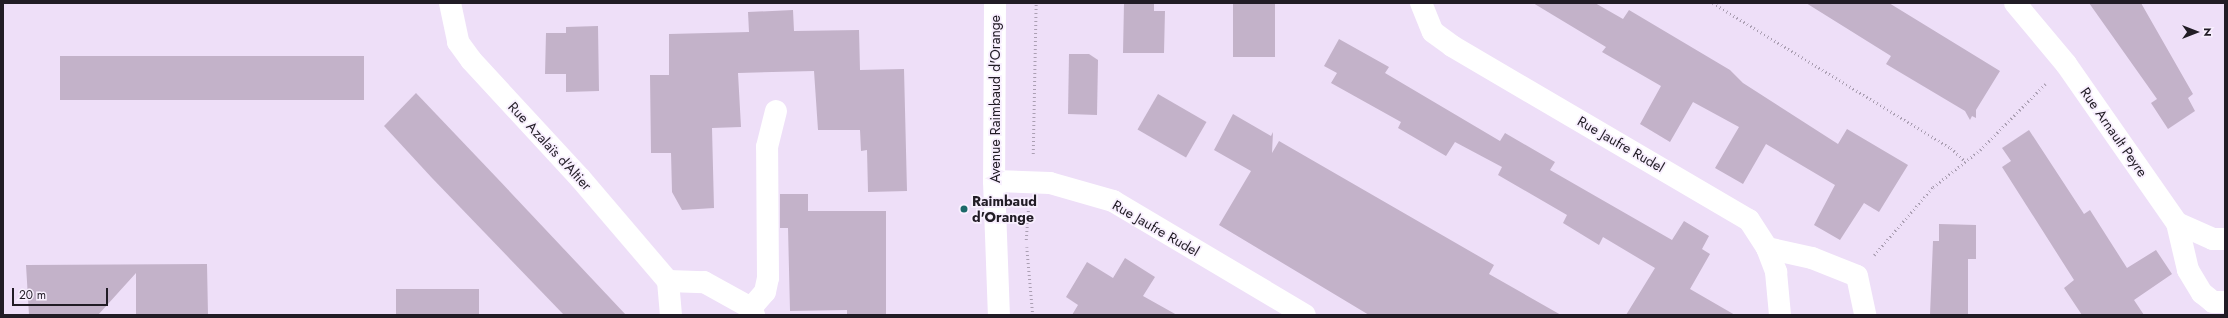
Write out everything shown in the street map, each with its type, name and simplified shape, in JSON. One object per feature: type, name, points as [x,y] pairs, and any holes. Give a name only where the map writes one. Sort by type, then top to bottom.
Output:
[{"type":"street","name":"Rue Azalaïs d'Altier","points":[[450,3],[458,42],[471,60],[580,178],[668,281]]},
{"type":"street","name":"Avenue Raimbaud d'Orange","points":[[995,3],[994,181],[999,315]]},
{"type":"street","name":"Rue Jaufre Rudel","points":[[1421,3],[1433,32],[1452,46],[1749,220],[1767,248],[1776,272],[1780,315]]},
{"type":"street","name":"Rue Arnault Peyre","points":[[2015,3],[2066,64],[2176,223]]},
{"type":"street","points":[[671,315],[668,281],[704,282],[752,312],[765,292],[768,278],[767,147],[776,111]]},
{"type":"street","name":"Rue Jaufre Rudel","points":[[994,181],[1050,183],[1113,201],[1305,315]]},
{"type":"street","points":[[2176,223],[2213,239],[2225,239]]},
{"type":"street","points":[[2176,223],[2188,270],[2202,293],[2213,302],[2225,302]]},
{"type":"street","points":[[1767,248],[1812,258],[1857,276],[1865,315]]},
{"type":"path","points":[[1712,3],[1951,148],[1965,161]]},
{"type":"path","points":[[1857,276],[1933,187],[1965,161],[2066,64]]},
{"type":"building","points":[[1124,3],[1154,3],[1154,11],[1165,11],[1164,53],[1123,53]]},
{"type":"building","points":[[1233,3],[1275,3],[1275,57],[1233,57]]},
{"type":"building","points":[[1533,3],[1595,3],[1623,19],[1629,10],[1730,70],[1743,83],[1838,144],[1847,129],[1908,165],[1879,212],[1864,203],[1840,240],[1814,225],[1835,185],[1766,144],[1743,184],[1715,168],[1739,127],[1693,102],[1670,142],[1640,124],[1661,86],[1602,52],[1606,47]]},
{"type":"building","points":[[1806,3],[1889,3],[2000,71],[1976,110],[1976,118],[1972,116],[1970,120],[1965,111],[1886,64],[1891,56]]},
{"type":"building","points":[[2089,3],[2141,3],[2193,94],[2188,98],[2195,111],[2168,129],[2151,103],[2157,99]]},
{"type":"building","points":[[793,10],[794,31],[859,30],[860,70],[904,69],[907,191],[868,192],[867,150],[861,151],[860,130],[818,130],[814,71],[738,73],[741,127],[712,128],[714,208],[682,210],[672,192],[671,153],[651,153],[650,75],[669,75],[669,34],[749,32],[748,12]]},
{"type":"building","points":[[598,26],[599,91],[566,92],[566,74],[545,74],[546,33],[566,33],[566,27]]},
{"type":"building","points":[[1339,39],[1389,67],[1385,73],[1500,141],[1505,133],[1555,162],[1550,170],[1672,240],[1684,221],[1709,236],[1702,249],[1710,254],[1690,289],[1735,315],[1626,315],[1655,268],[1603,237],[1599,245],[1563,223],[1567,215],[1498,175],[1502,167],[1455,142],[1446,156],[1398,128],[1401,122],[1331,83],[1337,73],[1324,66]]},
{"type":"building","points":[[1069,54],[1089,54],[1098,60],[1097,115],[1068,114]]},
{"type":"building","points":[[60,56],[364,56],[364,100],[60,100]]},
{"type":"building","points":[[416,93],[626,315],[564,315],[432,178],[384,126]]},
{"type":"building","points":[[1158,94],[1206,122],[1186,158],[1138,130]]},
{"type":"building","points":[[1233,114],[1271,136],[1273,132],[1272,153],[1279,141],[1494,265],[1489,274],[1561,315],[1369,315],[1219,225],[1251,171],[1214,150]]},
{"type":"building","points":[[2029,130],[2084,214],[2090,210],[2127,268],[2156,250],[2172,274],[2134,300],[2144,315],[2082,315],[2064,288],[2074,280],[2002,167],[2011,161],[2002,148]]},
{"type":"building","points":[[780,194],[808,194],[808,211],[886,211],[886,315],[847,315],[847,310],[790,311],[788,228],[780,228]]},
{"type":"building","points":[[1939,224],[1976,225],[1976,259],[1968,259],[1968,315],[1930,315],[1933,241],[1939,241]]},
{"type":"building","points":[[1125,258],[1155,277],[1143,296],[1177,315],[1072,315],[1078,305],[1066,297],[1087,262],[1113,278]]},
{"type":"building","points":[[207,264],[208,315],[136,315],[136,273],[98,315],[29,315],[26,265]]},
{"type":"building","points":[[396,289],[479,289],[479,315],[396,315]]},
{"type":"place","name":"Raimbaud d'Orange","points":[[964,209]]}]
